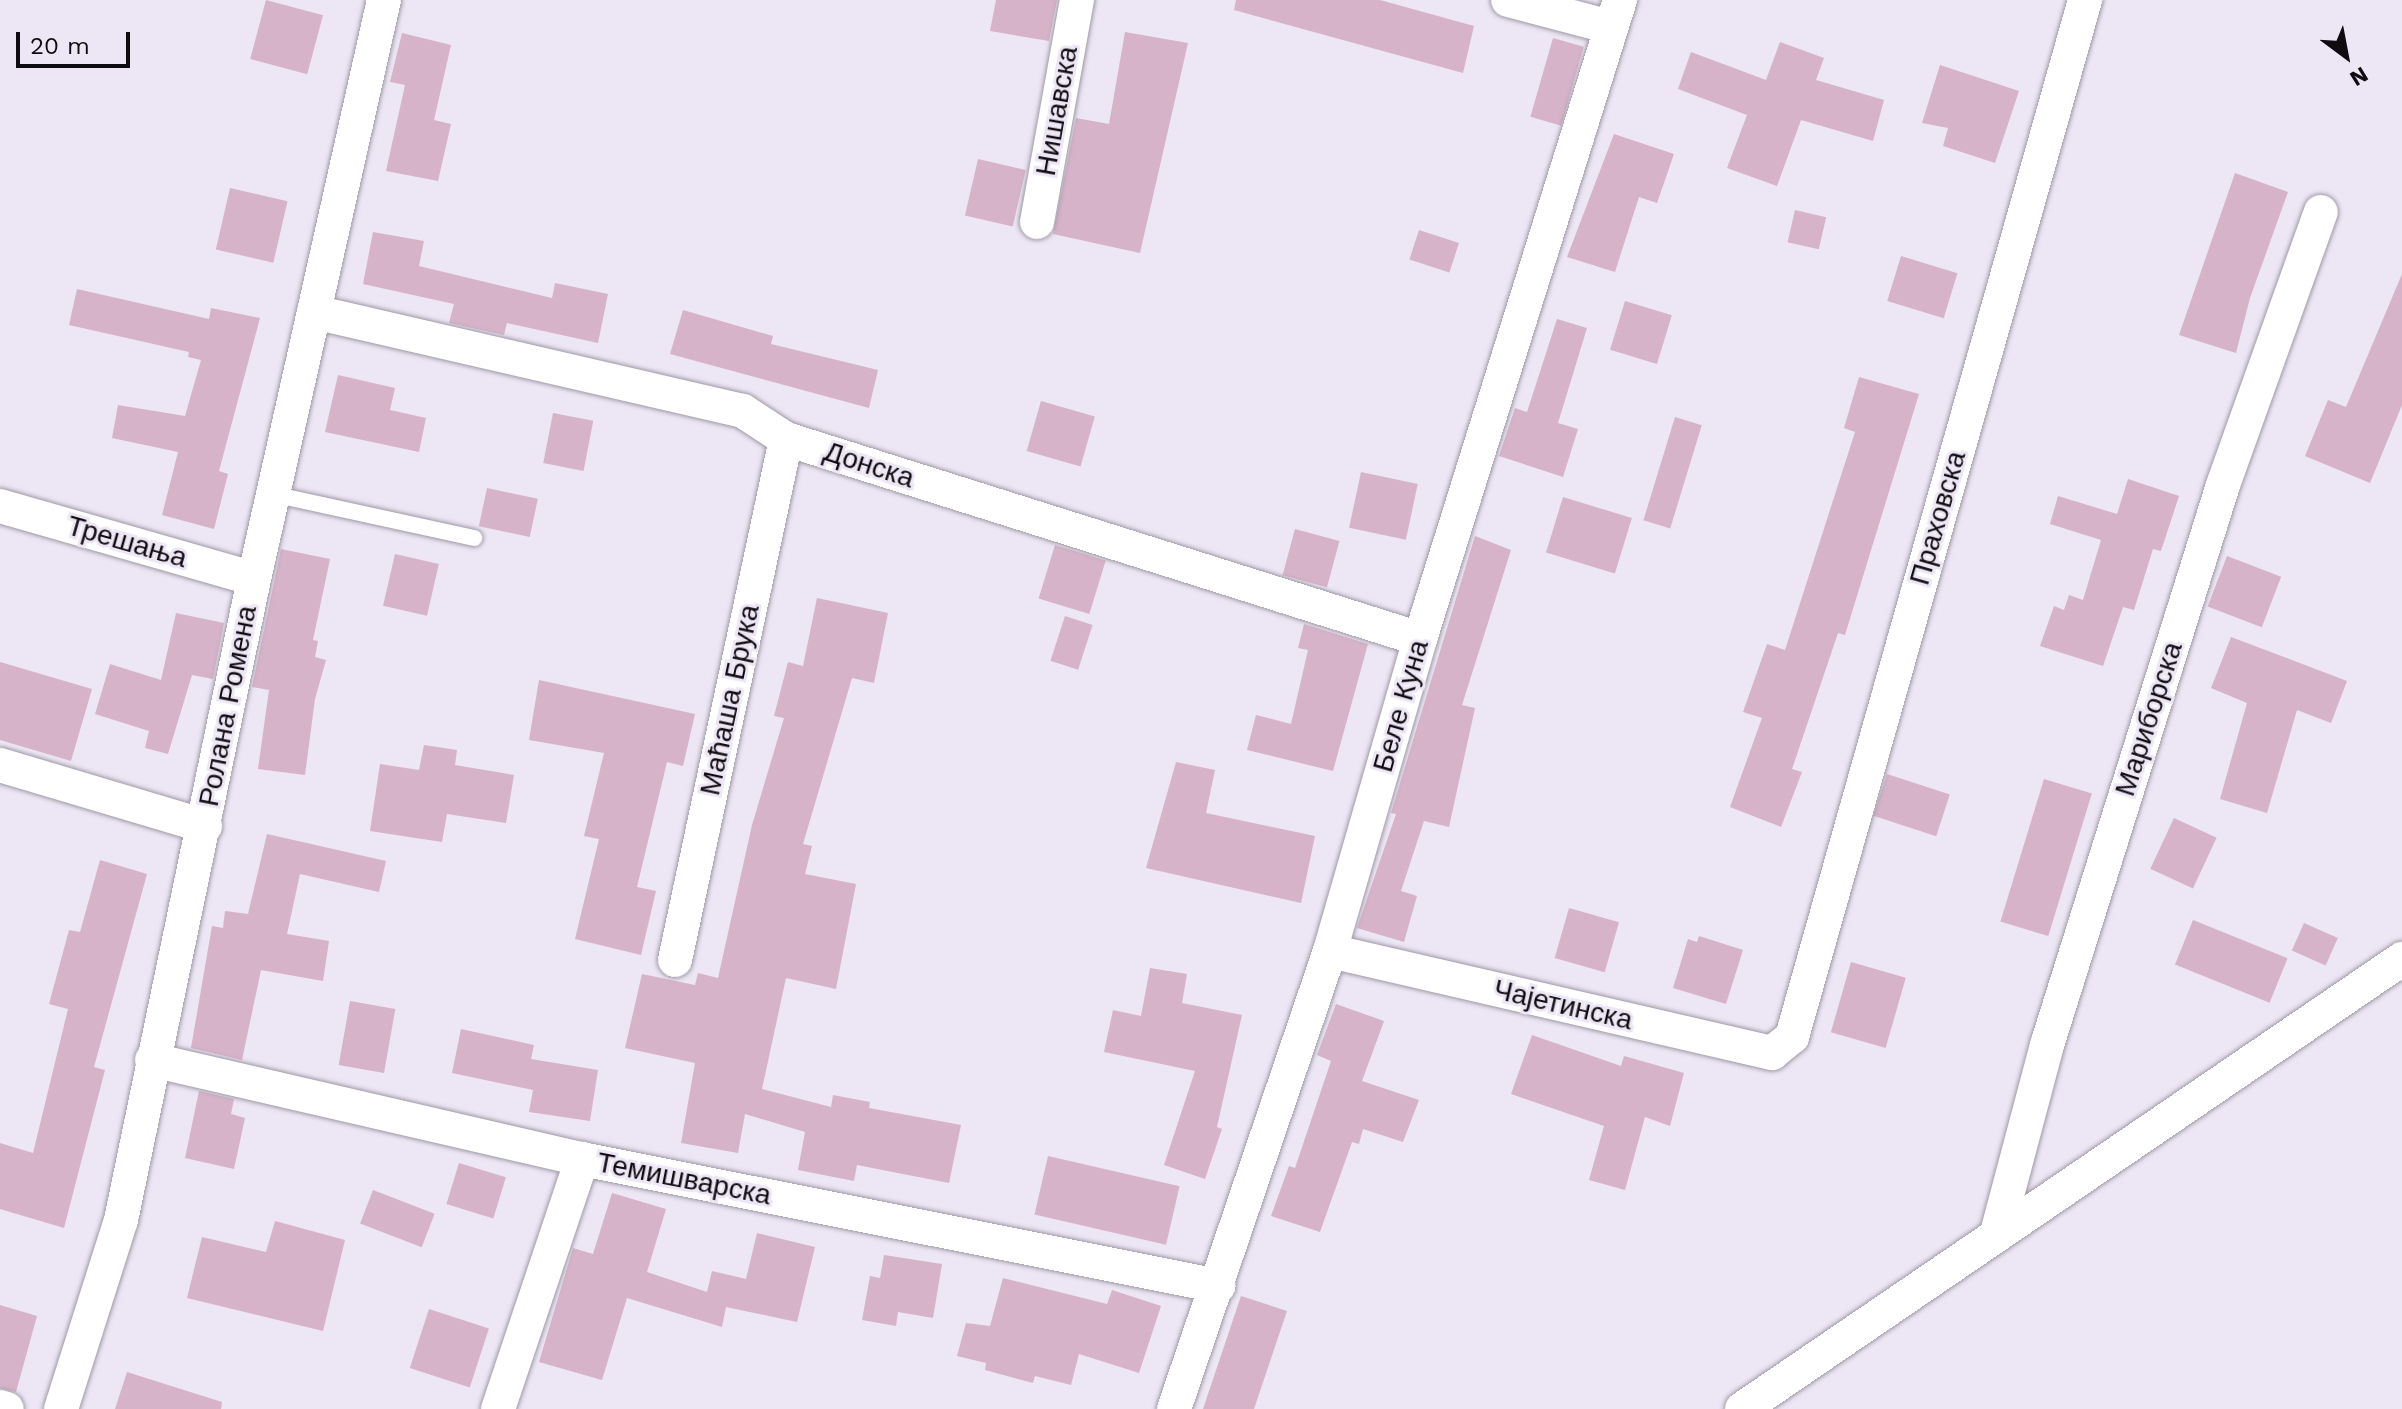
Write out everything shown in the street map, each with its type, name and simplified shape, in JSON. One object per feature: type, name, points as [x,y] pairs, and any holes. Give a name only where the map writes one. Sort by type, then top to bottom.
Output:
[{"type":"street","name":"Нишавска","points":[[1037,222],[1077,0]]},
{"type":"street","points":[[1508,0],[1615,14]]},
{"type":"street","name":"Праховска","points":[[1792,1037],[2085,0]]},
{"type":"street","name":"Ролана Ромена","points":[[61,1409],[121,1220],[272,494],[380,1]]},
{"type":"street","name":"Беле Куна","points":[[1174,1409],[1330,951],[1420,639],[1615,14]]},
{"type":"street","name":"Мариборска","points":[[1997,1233],[2047,1045],[2213,515],[2321,212]]},
{"type":"street","name":"Донска","points":[[314,312],[743,411],[786,439],[1420,639]]},
{"type":"street","name":"Маћаша Брука","points":[[675,960],[786,439]]},
{"type":"street","name":"Трешања","points":[[0,506],[254,579]]},
{"type":"street","points":[[0,765],[205,826]]},
{"type":"street","name":"Чајетинска","points":[[1330,951],[1772,1053],[1792,1037]]},
{"type":"street","points":[[1742,1409],[2402,959]]},
{"type":"street","name":"Темишварска","points":[[152,1060],[582,1159],[1218,1286]]},
{"type":"street","points":[[498,1409],[582,1159]]},
{"type":"street","points":[[0,1407],[7,1409]]},
{"type":"lane","points":[[272,494],[474,538]]},
{"type":"building","points":[[266,0],[323,15],[307,74],[250,59]]},
{"type":"building","points":[[996,0],[1057,0],[1049,41],[990,31]]},
{"type":"building","points":[[1236,0],[1380,0],[1474,26],[1463,73],[1234,10]]},
{"type":"building","points":[[1125,32],[1188,43],[1140,253],[1053,234],[1076,118],[1109,124]]},
{"type":"building","points":[[402,33],[451,45],[434,120],[451,124],[438,181],[386,171],[405,85],[390,82]]},
{"type":"building","points":[[1553,38],[1584,47],[1561,126],[1530,117]]},
{"type":"building","points":[[1780,42],[1824,58],[1816,80],[1884,100],[1873,141],[1801,120],[1777,186],[1727,168],[1747,115],[1678,89],[1691,52],[1766,80]]},
{"type":"building","points":[[1940,65],[2019,91],[1995,163],[1943,146],[1948,128],[1922,123]]},
{"type":"building","points":[[1614,134],[1674,154],[1657,203],[1639,197],[1615,272],[1567,257]]},
{"type":"building","points":[[978,159],[1026,170],[1013,227],[965,216]]},
{"type":"building","points":[[2235,173],[2288,192],[2250,298],[2236,353],[2179,335]]},
{"type":"building","points":[[230,188],[287,201],[273,263],[216,249]]},
{"type":"building","points":[[1795,210],[1826,217],[1819,249],[1788,242]]},
{"type":"building","points":[[1419,230],[1459,243],[1449,272],[1409,259]]},
{"type":"building","points":[[373,232],[424,241],[419,266],[552,298],[555,283],[608,294],[598,343],[507,323],[504,335],[449,323],[454,304],[363,284]]},
{"type":"building","points":[[1901,256],[1957,273],[1944,318],[1887,301]]},
{"type":"building","points":[[2402,274],[2402,405],[2370,483],[2305,456],[2328,400],[2346,407]]},
{"type":"building","points":[[77,289],[209,319],[211,308],[260,318],[219,471],[228,474],[214,529],[162,515],[178,452],[112,438],[118,405],[185,416],[201,360],[188,357],[189,352],[69,325]]},
{"type":"building","points":[[1625,301],[1672,315],[1657,364],[1610,350]]},
{"type":"building","points":[[683,310],[773,336],[771,344],[878,370],[869,408],[670,354]]},
{"type":"building","points":[[1557,319],[1587,328],[1558,423],[1578,429],[1563,477],[1499,456],[1515,408],[1527,412]]},
{"type":"building","points":[[338,375],[395,388],[390,410],[426,418],[419,452],[325,432]]},
{"type":"building","points":[[1859,377],[1919,394],[1845,635],[1838,633],[1792,769],[1802,772],[1781,827],[1730,807],[1762,718],[1743,712],[1767,644],[1785,650],[1855,432],[1844,428]]},
{"type":"building","points":[[1041,401],[1095,416],[1080,466],[1027,451]]},
{"type":"building","points":[[553,413],[593,421],[584,471],[543,463]]},
{"type":"building","points":[[1675,417],[1702,425],[1670,528],[1643,520]]},
{"type":"building","points":[[1361,472],[1418,484],[1406,540],[1349,528]]},
{"type":"building","points":[[2128,479],[2179,496],[2161,551],[2153,549],[2134,610],[2123,607],[2103,666],[2040,646],[2054,606],[2064,610],[2069,595],[2083,600],[2101,540],[2050,524],[2058,496],[2117,514]]},
{"type":"building","points":[[487,488],[538,499],[530,537],[479,526]]},
{"type":"building","points":[[1563,497],[1632,518],[1615,574],[1546,552]]},
{"type":"building","points":[[1295,529],[1339,541],[1327,587],[1283,575]]},
{"type":"building","points":[[1475,536],[1511,550],[1462,705],[1475,708],[1449,827],[1424,821],[1401,891],[1417,896],[1404,942],[1357,928],[1396,814],[1391,813]]},
{"type":"building","points":[[1055,545],[1106,560],[1089,614],[1039,599]]},
{"type":"building","points":[[281,549],[330,559],[313,640],[318,641],[315,657],[326,660],[315,699],[305,775],[258,769],[269,690],[252,687]]},
{"type":"building","points":[[395,554],[439,564],[427,616],[383,606]]},
{"type":"building","points":[[2227,556],[2281,577],[2262,627],[2208,606]]},
{"type":"building","points":[[817,598],[888,613],[874,683],[852,678],[803,844],[812,846],[805,874],[856,884],[836,989],[786,978],[762,1089],[831,1107],[833,1095],[870,1102],[869,1108],[961,1125],[949,1183],[857,1165],[854,1181],[798,1170],[805,1132],[745,1114],[738,1153],[681,1143],[695,1063],[625,1048],[642,974],[695,985],[698,973],[718,978],[752,825],[784,718],[774,716],[788,662],[803,666]]},
{"type":"building","points":[[176,613],[224,623],[213,679],[192,675],[168,754],[145,748],[149,731],[95,714],[110,664],[161,680]]},
{"type":"building","points":[[1065,616],[1093,625],[1078,670],[1050,661]]},
{"type":"building","points":[[1304,624],[1368,644],[1333,771],[1247,750],[1256,715],[1291,724],[1308,650],[1298,648]]},
{"type":"building","points":[[2231,637],[2347,681],[2331,723],[2297,710],[2267,813],[2220,799],[2247,703],[2211,688]]},
{"type":"building","points":[[0,662],[92,689],[71,761],[0,740]]},
{"type":"building","points":[[539,680],[695,714],[683,766],[667,762],[637,887],[656,891],[641,955],[575,939],[599,839],[584,836],[604,753],[529,740]]},
{"type":"building","points":[[424,745],[457,750],[455,765],[514,775],[506,823],[447,814],[442,842],[370,831],[380,764],[419,770]]},
{"type":"building","points":[[1176,762],[1215,770],[1206,813],[1315,836],[1301,903],[1146,868]]},
{"type":"building","points":[[1887,774],[1950,794],[1936,836],[1873,816]]},
{"type":"building","points":[[2044,779],[2092,794],[2048,936],[2000,921]]},
{"type":"building","points":[[2174,818],[2217,838],[2193,889],[2150,869]]},
{"type":"building","points":[[267,834],[386,861],[379,892],[300,874],[287,934],[329,941],[323,981],[261,970],[242,1060],[191,1048],[212,926],[223,928],[225,911],[248,914]]},
{"type":"building","points":[[100,860],[147,874],[94,1067],[105,1070],[64,1228],[0,1209],[0,1143],[33,1153],[68,1009],[49,1004],[69,930],[80,932]]},
{"type":"building","points":[[1569,908],[1619,922],[1605,972],[1555,958]]},
{"type":"building","points":[[2193,920],[2288,958],[2270,1003],[2175,965]]},
{"type":"building","points":[[2304,923],[2338,938],[2326,965],[2292,950]]},
{"type":"building","points":[[1699,936],[1743,950],[1726,1004],[1673,988],[1688,939],[1697,942]]},
{"type":"building","points":[[1851,962],[1906,978],[1886,1048],[1831,1032]]},
{"type":"building","points":[[1150,968],[1187,974],[1182,1003],[1242,1015],[1217,1127],[1222,1129],[1205,1179],[1164,1165],[1195,1071],[1104,1052],[1113,1010],[1141,1016]]},
{"type":"building","points":[[350,1001],[395,1009],[384,1073],[339,1065]]},
{"type":"building","points":[[1336,1004],[1384,1021],[1362,1081],[1419,1100],[1403,1142],[1363,1129],[1359,1144],[1352,1142],[1320,1232],[1271,1216],[1289,1166],[1295,1168],[1331,1061],[1317,1055]]},
{"type":"building","points":[[461,1029],[534,1045],[531,1059],[598,1070],[590,1121],[529,1112],[533,1090],[452,1073]]},
{"type":"building","points":[[1532,1035],[1621,1066],[1624,1056],[1684,1073],[1670,1126],[1645,1117],[1625,1190],[1589,1180],[1604,1126],[1511,1094]]},
{"type":"building","points":[[199,1091],[234,1099],[231,1114],[245,1118],[234,1169],[185,1158]]},
{"type":"building","points":[[1048,1156],[1180,1186],[1166,1245],[1035,1214]]},
{"type":"building","points":[[459,1163],[506,1177],[493,1218],[446,1204]]},
{"type":"building","points":[[373,1190],[435,1214],[422,1247],[360,1224]]},
{"type":"building","points":[[612,1193],[666,1209],[647,1272],[707,1292],[712,1271],[746,1279],[757,1233],[815,1247],[797,1322],[726,1307],[722,1327],[627,1298],[602,1380],[539,1362],[573,1248],[593,1254]]},
{"type":"building","points":[[275,1221],[345,1240],[323,1331],[187,1298],[202,1237],[266,1252]]},
{"type":"building","points":[[884,1255],[942,1264],[933,1318],[898,1312],[896,1326],[862,1320],[870,1276],[880,1278]]},
{"type":"building","points":[[1003,1278],[1107,1304],[1112,1290],[1161,1306],[1139,1373],[1079,1354],[1071,1385],[1035,1376],[1033,1383],[985,1370],[986,1363],[957,1356],[966,1323],[990,1326]]},
{"type":"building","points":[[1241,1296],[1287,1311],[1254,1409],[1203,1409]]},
{"type":"building","points":[[0,1305],[37,1316],[16,1392],[0,1388]]},
{"type":"building","points":[[429,1309],[489,1328],[470,1387],[410,1368]]},
{"type":"building","points":[[127,1372],[222,1402],[221,1409],[115,1409]]}]
